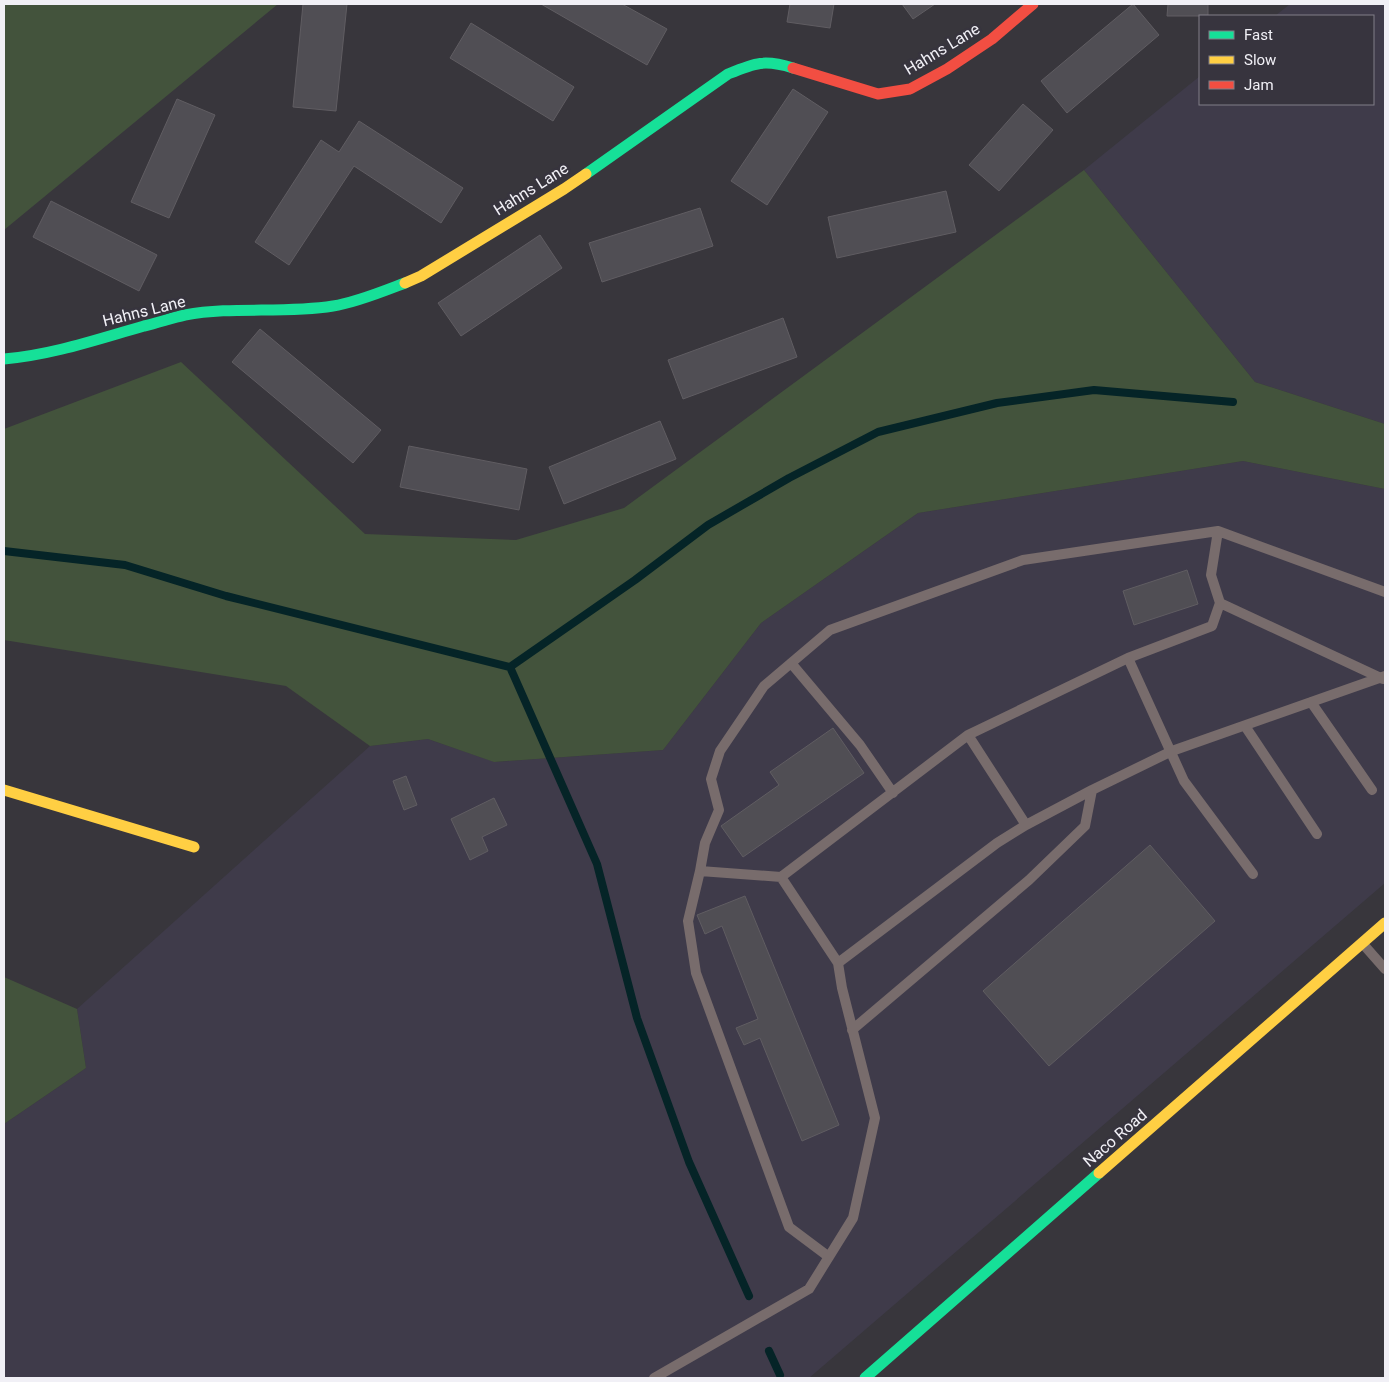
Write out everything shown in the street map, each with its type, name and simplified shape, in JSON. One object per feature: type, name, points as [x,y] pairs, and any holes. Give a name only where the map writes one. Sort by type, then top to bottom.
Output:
[{"type":"street","name":"Hahns Lane","points":[[4,359],[26,357],[59,350],[185,315],[242,309],[298,309],[334,306],[387,290],[421,276],[564,189],[728,74],[753,64],[775,62],[878,94],[910,89],[947,69],[992,39],[1033,4]]},
{"type":"street","points":[[4,790],[194,847]]},
{"type":"street","name":"Naco Road","points":[[865,1378],[1385,923]]},
{"type":"lane","points":[[829,1257],[789,1227],[696,973],[688,921],[705,843],[718,810],[711,779],[720,751],[764,686],[830,630],[1023,560],[1218,531],[1385,592]]},
{"type":"lane","points":[[700,871],[781,878],[968,735],[1128,658],[1212,626],[1220,603],[1212,575],[1218,531]]},
{"type":"lane","points":[[1220,603],[1384,678]]},
{"type":"lane","points":[[1128,658],[1172,751],[1184,781],[1254,874]]},
{"type":"lane","points":[[791,663],[860,745],[893,793]]},
{"type":"lane","points":[[838,964],[997,843],[1026,825],[1092,790],[1172,751],[1384,678]]},
{"type":"lane","points":[[1311,702],[1372,790]]},
{"type":"lane","points":[[1245,726],[1317,834]]},
{"type":"lane","points":[[968,735],[1026,825]]},
{"type":"lane","points":[[852,1030],[1029,880],[1085,826],[1092,790]]},
{"type":"lane","points":[[654,1378],[809,1290],[853,1218],[875,1118],[852,1030],[838,964],[781,878]]},
{"type":"lane","points":[[1362,943],[1385,969]]},
{"type":"shaded area","points":[[1290,4],[1385,4],[1385,424],[1255,382],[1084,170],[1199,77],[1199,105],[1374,105],[1374,15],[1276,15]]},
{"type":"shaded area","points":[[1243,461],[1385,489],[1385,883],[809,1378],[4,1378],[4,1124],[86,1068],[77,1009],[370,746],[428,739],[495,762],[663,750],[761,623],[918,513]]},
{"type":"green space","points":[[4,4],[278,4],[4,230]]},
{"type":"green space","points":[[1084,170],[1255,382],[1385,424],[1385,489],[1243,461],[918,513],[761,623],[663,750],[494,762],[428,739],[370,746],[286,686],[4,640],[4,429],[181,362],[365,534],[516,540],[624,508]]},
{"type":"green space","points":[[4,977],[77,1009],[86,1068],[4,1124]]},
{"type":"building","points":[[303,4],[347,4],[336,111],[293,107]]},
{"type":"building","points":[[541,4],[622,4],[667,29],[647,65]]},
{"type":"building","points":[[790,4],[834,4],[830,28],[787,22]]},
{"type":"building","points":[[902,4],[935,4],[913,19]]},
{"type":"building","points":[[1133,4],[1159,35],[1067,113],[1041,81]]},
{"type":"building","points":[[1168,4],[1208,4],[1208,15],[1167,16]]},
{"type":"building","points":[[471,23],[574,87],[553,121],[450,58]]},
{"type":"building","points":[[793,89],[828,112],[767,205],[731,181]]},
{"type":"building","points":[[177,99],[215,115],[169,218],[131,202]]},
{"type":"building","points":[[1023,104],[1053,130],[999,191],[969,165]]},
{"type":"building","points":[[359,121],[463,188],[441,223],[354,166],[289,265],[255,242],[321,140],[339,152]]},
{"type":"building","points":[[946,191],[956,232],[837,258],[828,217]]},
{"type":"building","points":[[51,201],[157,255],[139,291],[33,237]]},
{"type":"building","points":[[700,208],[713,246],[602,282],[589,243]]},
{"type":"building","points":[[540,235],[562,268],[461,336],[438,303]]},
{"type":"building","points":[[783,318],[797,357],[683,399],[668,360]]},
{"type":"building","points":[[260,329],[381,430],[353,463],[232,362]]},
{"type":"building","points":[[660,421],[676,459],[564,504],[549,467]]},
{"type":"building","points":[[409,446],[527,469],[519,510],[400,487]]},
{"type":"building","points":[[1187,570],[1198,604],[1134,625],[1123,591]]},
{"type":"building","points":[[833,728],[864,773],[743,857],[721,826],[779,785],[770,772]]},
{"type":"building","points":[[406,776],[417,805],[404,810],[393,781]]},
{"type":"building","points":[[494,798],[507,825],[482,837],[488,851],[470,860],[451,819]]},
{"type":"building","points":[[1150,845],[1215,921],[1049,1066],[983,991]]},
{"type":"building","points":[[745,896],[839,1125],[802,1141],[760,1038],[744,1045],[736,1028],[758,1019],[722,926],[705,934],[697,915]]},
{"type":"waterway","points":[[4,551],[125,565],[226,596],[510,667],[635,580],[708,525],[789,478],[878,432],[997,403],[1094,390],[1233,402]]},
{"type":"waterway","points":[[510,667],[597,864],[637,1018],[689,1162],[749,1296]]},
{"type":"waterway","points":[[769,1351],[780,1375]]},
{"type":"traffic: fast","points":[[586,174],[728,74],[745,67],[767,63],[793,68]]},
{"type":"traffic: fast","points":[[4,359],[57,350],[185,315],[203,312],[296,310],[333,306],[360,300],[405,283]]},
{"type":"traffic: fast","points":[[865,1378],[1099,1173]]},
{"type":"traffic: slow","points":[[405,283],[421,276],[586,174]]},
{"type":"traffic: slow","points":[[4,790],[194,847]]},
{"type":"traffic: slow","points":[[1099,1173],[1385,923]]},
{"type":"traffic: jam","points":[[793,68],[878,94],[910,89],[947,69],[992,39],[1033,4]]}]
